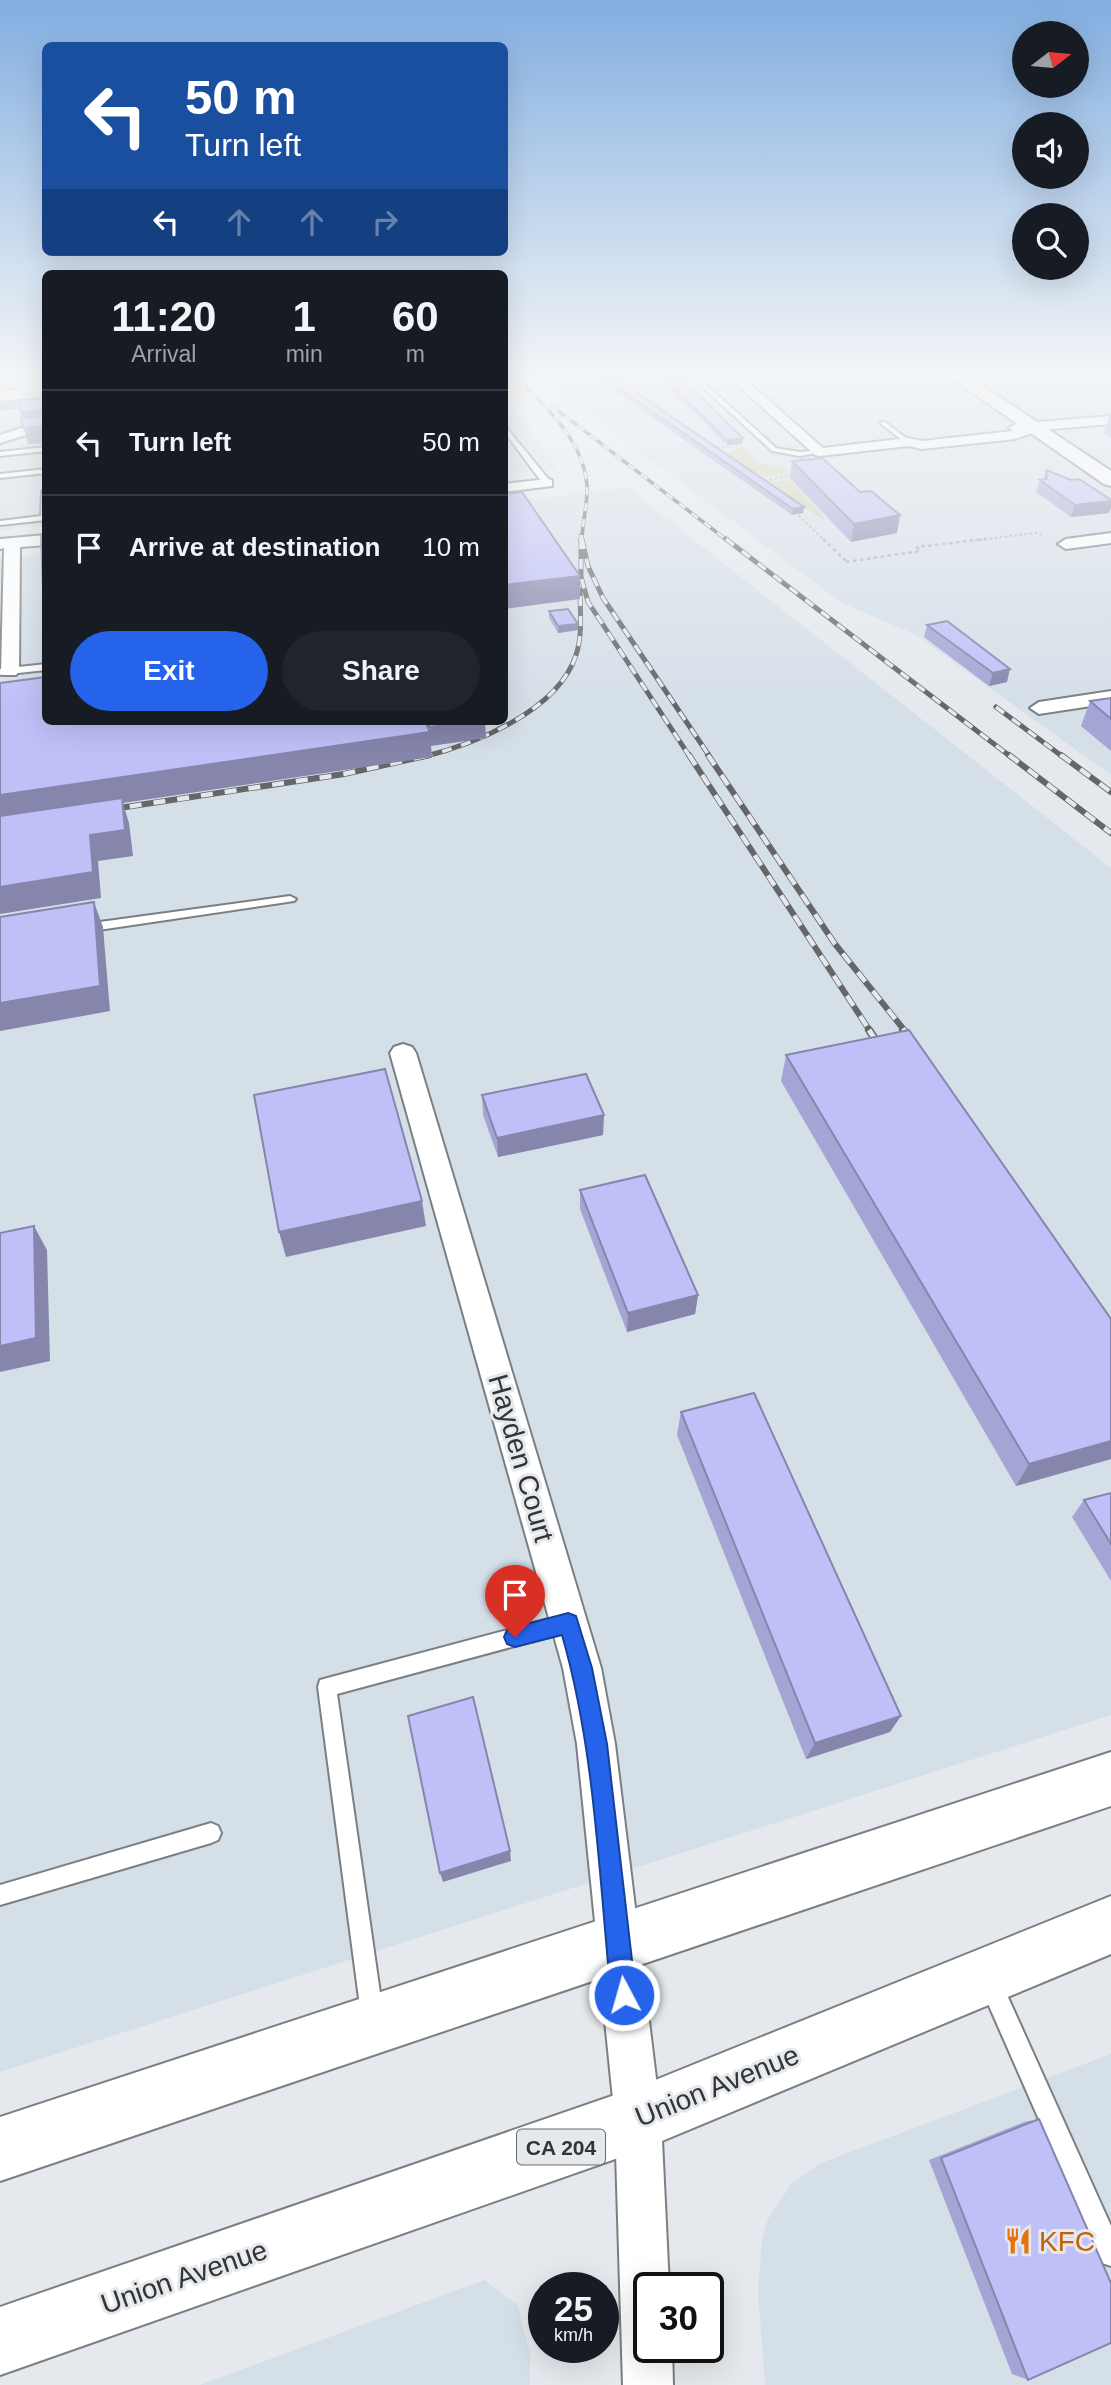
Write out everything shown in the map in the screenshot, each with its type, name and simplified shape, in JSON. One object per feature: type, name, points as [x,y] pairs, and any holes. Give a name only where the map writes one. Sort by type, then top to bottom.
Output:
[{"type":"main road","points":[[0,2149],[1111,1779]]},
{"type":"main road","name":"Union Avenue","points":[[0,2341],[638,2119],[1111,1925]]},
{"type":"street","points":[[508,488],[547,483]]},
{"type":"street","points":[[1066,544],[1111,538]]},
{"type":"street","points":[[5,672],[6,544],[42,540]]},
{"type":"street","points":[[1039,708],[1111,697]]},
{"type":"street","name":"Hayden Court","points":[[403,1053],[582,1668],[596,1744],[638,2119],[648,2385]]},
{"type":"lane","points":[[0,523],[42,518]]},
{"type":"lane","points":[[5,672],[42,667]]},
{"type":"lane","points":[[67,930],[290,899]]},
{"type":"lane","points":[[374,2026],[327,1687],[568,1623]]},
{"type":"lane","points":[[0,1895],[211,1833]]},
{"type":"lane","points":[[986,1976],[1111,2253]]},
{"type":"path","points":[[753,484],[764,481]]},
{"type":"path","points":[[786,506],[846,562],[920,551],[917,548],[1035,533],[1047,536]]},
{"type":"shaded area","points":[[0,481],[42,481],[42,525],[0,530]]},
{"type":"shaded area","points":[[679,481],[1111,481],[1111,775],[916,635],[842,603]]},
{"type":"shaded area","points":[[628,488],[1111,868],[1111,1715],[0,2072],[0,559],[42,554],[42,725],[508,725],[508,502]]},
{"type":"shaded area","points":[[1111,2054],[1111,2385],[765,2385],[758,2292],[762,2240],[768,2219],[792,2183],[821,2163]]},
{"type":"shaded area","points":[[484,2280],[517,2304],[530,2363],[530,2385],[200,2385]]},
{"type":"green space","points":[[790,481],[825,518],[822,519],[769,484]]},
{"type":"building","points":[[753,481],[766,481],[804,507],[793,509]]},
{"type":"building","points":[[812,481],[848,481],[860,492],[871,491],[900,515],[854,524]]},
{"type":"building","points":[[1042,481],[1083,481],[1111,500],[1075,505]]},
{"type":"building","points":[[522,492],[580,576],[508,585],[508,494]]},
{"type":"building","points":[[568,609],[578,624],[558,626],[549,611]]},
{"type":"building","points":[[947,621],[1010,669],[993,673],[927,625]]},
{"type":"building","points":[[42,678],[42,725],[427,725],[430,732],[0,795],[0,683]]},
{"type":"building","points":[[1111,698],[1111,719],[1090,701]]},
{"type":"building","points":[[122,798],[125,830],[90,835],[93,872],[0,887],[0,816]]},
{"type":"building","points":[[94,902],[100,986],[0,1003],[0,917]]},
{"type":"building","points":[[909,1030],[1111,1319],[1111,1441],[1029,1464],[786,1055]]},
{"type":"building","points":[[385,1069],[422,1201],[279,1232],[254,1095]]},
{"type":"building","points":[[586,1074],[604,1115],[497,1138],[482,1095]]},
{"type":"building","points":[[645,1175],[698,1295],[628,1313],[580,1190]]},
{"type":"building","points":[[34,1226],[36,1338],[0,1346],[0,1233]]},
{"type":"building","points":[[754,1393],[901,1716],[815,1743],[681,1412]]},
{"type":"building","points":[[1111,1493],[1111,1544],[1084,1500]]},
{"type":"building","points":[[473,1697],[510,1851],[440,1873],[408,1716]]},
{"type":"building","name":"KFC","points":[[1039,2119],[1111,2283],[1111,2343],[1028,2380],[941,2158]]},
{"type":"railway","points":[[582,539],[587,500],[586,481]]},
{"type":"railway","points":[[650,481],[728,541]]},
{"type":"railway","points":[[580,541],[581,535]]},
{"type":"railway","points":[[581,539],[581,577],[588,602],[690,757]]},
{"type":"railway","points":[[582,539],[588,566],[603,598],[710,757]]},
{"type":"railway","points":[[726,539],[1011,757]]},
{"type":"railway","points":[[508,724],[552,693],[566,675],[578,647],[580,590]]},
{"type":"railway","points":[[996,707],[1063,757]]},
{"type":"railway","points":[[430,755],[490,734],[506,725]]},
{"type":"railway","points":[[106,810],[344,774],[430,755]]},
{"type":"railway","points":[[423,757],[430,755]]},
{"type":"railway","points":[[689,755],[870,1031]]},
{"type":"railway","points":[[708,755],[835,944],[905,1031]]},
{"type":"railway","points":[[1009,755],[1111,833]]},
{"type":"railway","points":[[1061,755],[1111,792]]},
{"type":"railway","points":[[869,1030],[885,1054]]},
{"type":"place","name":"KFC","points":[[1018,2241]]},
{"type":"route","points":[[515,1637],[568,1623],[582,1668],[596,1744],[624,1995]]}]
